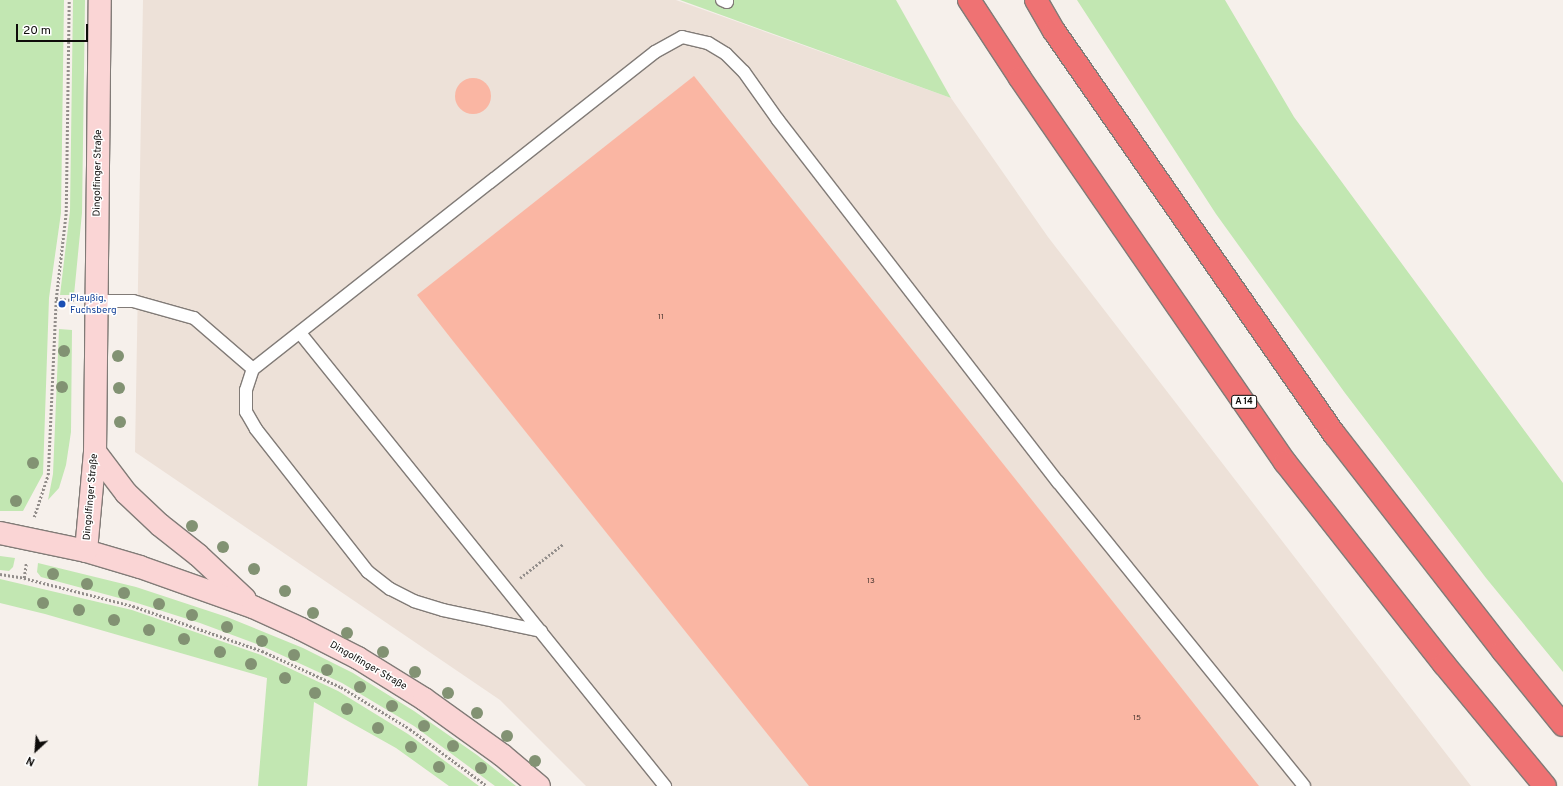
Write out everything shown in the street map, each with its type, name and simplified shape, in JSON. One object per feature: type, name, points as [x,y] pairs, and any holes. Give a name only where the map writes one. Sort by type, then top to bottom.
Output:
[{"type":"highway","name":"A 14","points":[[969,0],[1020,78],[1286,462],[1444,664],[1545,786]]},
{"type":"highway","points":[[1036,0],[1054,31],[1335,435],[1503,651],[1563,725]]},
{"type":"street","name":"Dingolfinger Straße","points":[[100,0],[95,452],[86,551],[189,582],[253,606],[358,658],[424,699],[502,755],[539,786]]},
{"type":"street","points":[[95,452],[126,493],[160,525],[198,555],[253,606]]},
{"type":"street","points":[[0,533],[31,538],[86,551]]},
{"type":"lane","points":[[722,0],[727,2],[727,0]]},
{"type":"lane","points":[[541,631],[443,610],[414,601],[390,589],[368,572],[256,429],[246,412],[246,390],[253,369],[655,52],[682,37],[708,43],[726,54],[744,72],[778,120],[1058,482],[1304,786]]},
{"type":"lane","points":[[96,301],[133,301],[194,318],[253,369]]},
{"type":"lane","points":[[300,333],[665,786]]},
{"type":"path","points":[[24,578],[36,508],[48,475],[56,298],[66,212],[69,0]]},
{"type":"path","points":[[507,588],[563,544]]},
{"type":"path","points":[[0,574],[24,578],[133,606],[262,651],[341,687],[410,729],[487,786]]},
{"type":"shaded area","points":[[143,0],[676,0],[951,98],[1048,237],[1471,786],[586,786],[500,700],[135,452]]},
{"type":"green space","points":[[0,0],[64,0],[61,213],[49,298],[43,474],[23,511],[0,511]]},
{"type":"green space","points":[[73,0],[85,0],[82,213],[74,295],[60,295],[70,211]]},
{"type":"green space","points":[[680,0],[896,0],[951,98]]},
{"type":"green space","points":[[1077,0],[1225,0],[1294,117],[1563,483],[1563,672],[1486,578],[1345,393],[1216,214]]},
{"type":"green space","points":[[59,329],[72,330],[71,432],[66,465],[59,488],[48,500],[53,474]]},
{"type":"green space","points":[[0,556],[15,558],[13,567],[9,571],[0,570]]},
{"type":"green space","points":[[38,563],[136,587],[227,617],[303,648],[353,673],[414,711],[477,755],[516,786],[495,786],[414,726],[342,683],[262,646],[200,623],[134,602],[41,577],[37,572]]},
{"type":"green space","points":[[0,579],[132,610],[261,655],[338,691],[408,734],[479,786],[449,786],[396,748],[314,702],[307,786],[258,786],[267,678],[45,614],[0,603]]},
{"type":"building","points":[[694,76],[1259,786],[809,786],[453,341],[417,295]]},
{"type":"building","points":[[477,78],[486,83],[490,89],[490,103],[486,109],[477,114],[469,114],[460,109],[456,103],[455,92],[460,83],[466,79]]},
{"type":"place","name":"Plaußig, Fuchsberg","points":[[62,304]]}]
